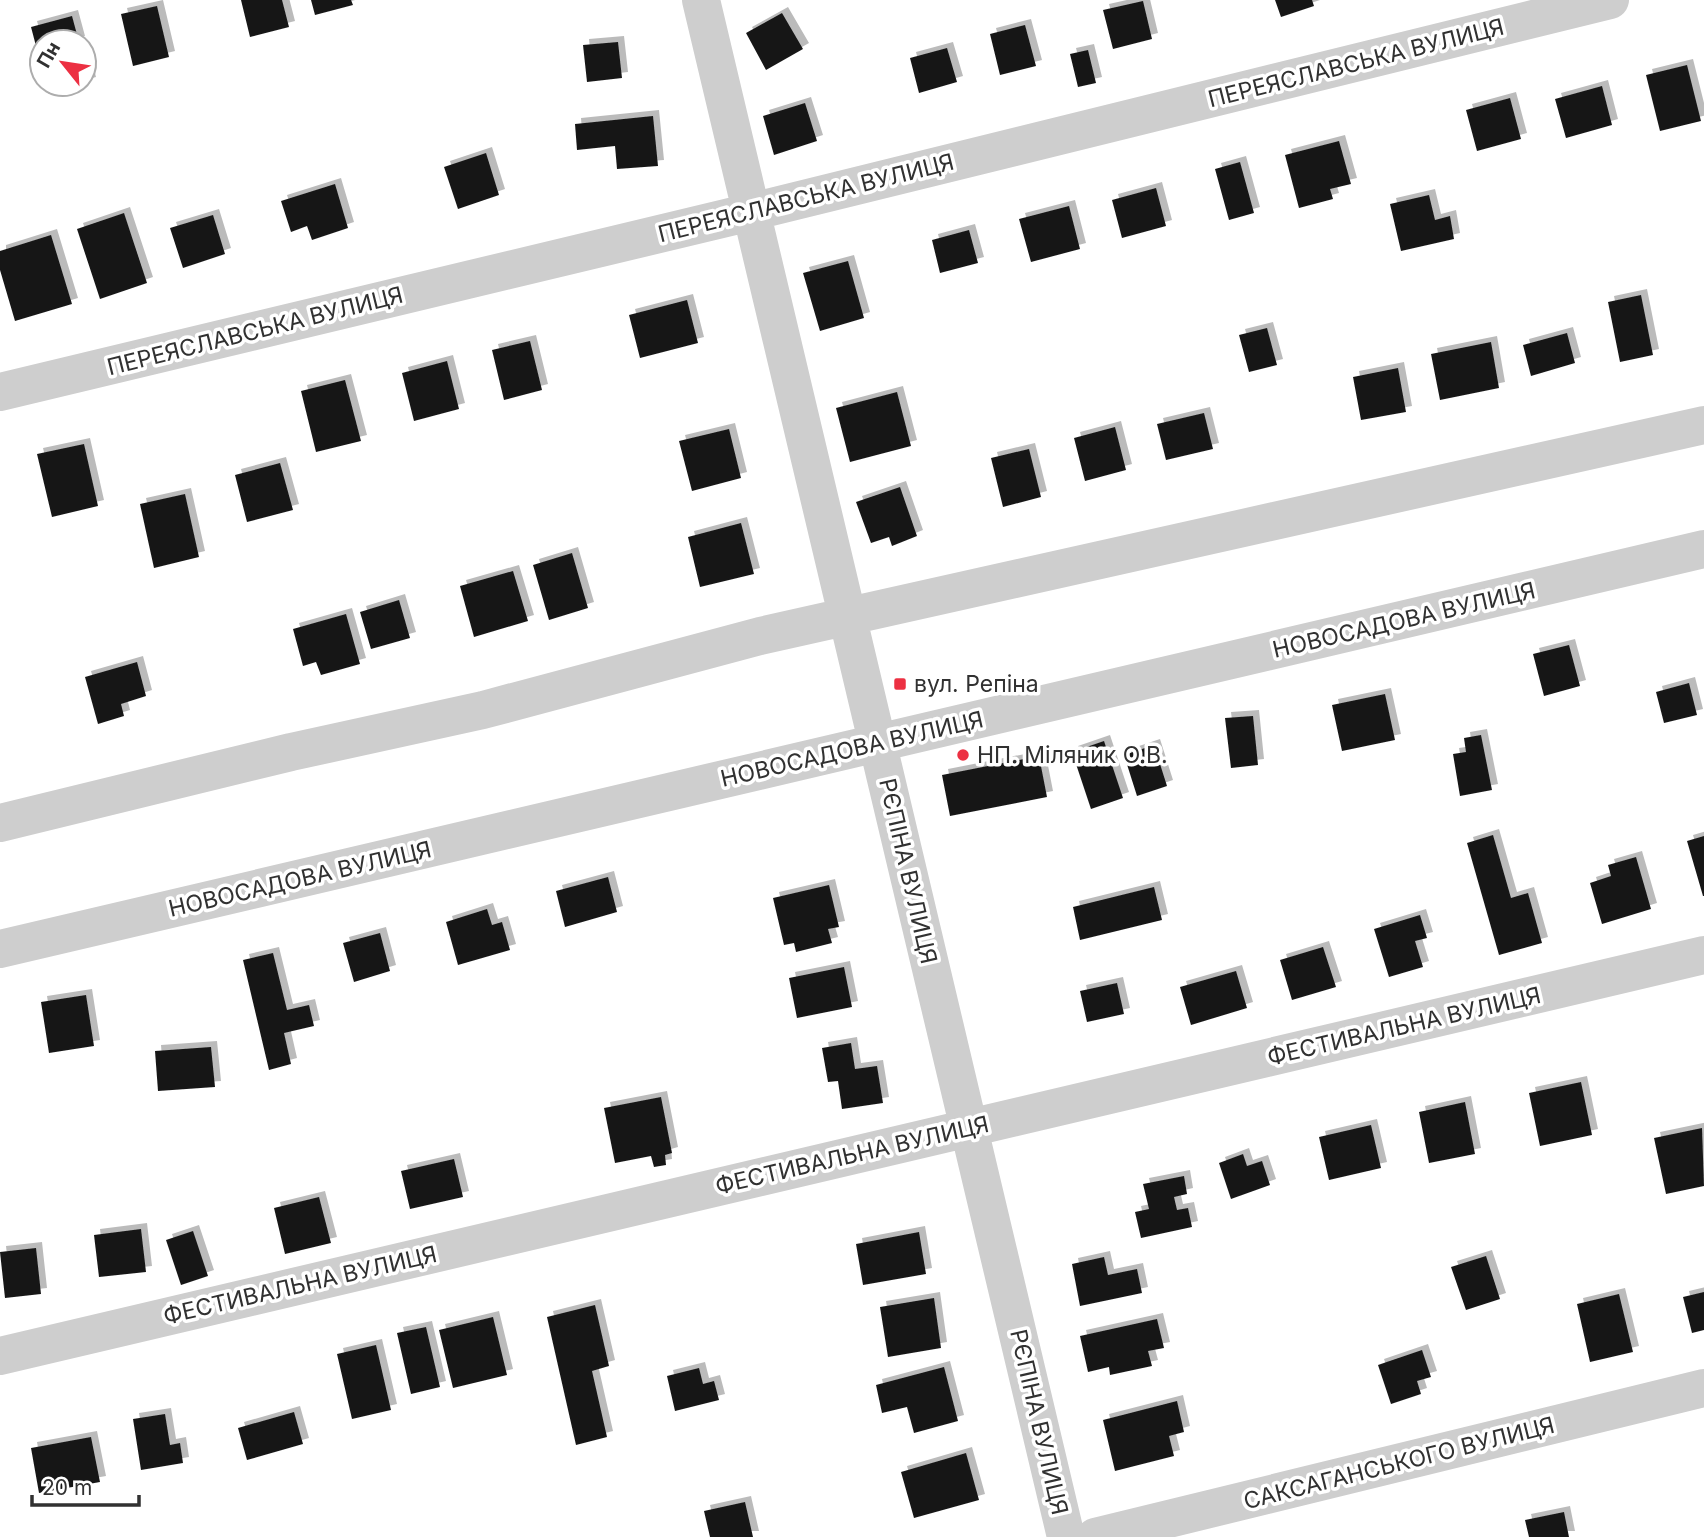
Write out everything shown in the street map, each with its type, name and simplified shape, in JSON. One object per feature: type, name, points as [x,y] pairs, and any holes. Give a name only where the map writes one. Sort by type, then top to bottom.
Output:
[{"type":"street","name":"РЄПІНА ВУЛИЦЯ","points":[[701,0],[1066,1537]]},
{"type":"street","name":"ПЕРЕЯСЛАВСЬКА ВУЛИЦЯ","points":[[0,392],[751,212],[1611,0]]},
{"type":"street","points":[[0,823],[292,752],[483,710],[760,636],[1704,425]]},
{"type":"street","name":"НОВОСАДОВА ВУЛИЦЯ","points":[[0,949],[1704,550]]},
{"type":"street","name":"ФЕСТИВАЛЬНА ВУЛИЦЯ","points":[[0,1356],[1704,955]]},
{"type":"street","name":"САКСАГАНСЬКОГО ВУЛИЦЯ","points":[[1095,1537],[1704,1388]]},
{"type":"building","points":[[241,0],[282,0],[289,27],[250,37]]},
{"type":"building","points":[[311,0],[351,0],[353,5],[315,15]]},
{"type":"building","points":[[1275,0],[1312,0],[1314,6],[1281,17]]},
{"type":"building","points":[[1143,1],[1152,39],[1113,49],[1103,10]]},
{"type":"building","points":[[157,6],[169,57],[133,66],[121,14]]},
{"type":"building","points":[[782,13],[803,49],[766,70],[746,33]]},
{"type":"building","points":[[72,16],[75,28],[31,28]]},
{"type":"building","points":[[1025,25],[1036,66],[1000,75],[990,34]]},
{"type":"building","points":[[618,42],[622,78],[587,82],[583,45]]},
{"type":"building","points":[[947,48],[957,82],[919,93],[910,58]]},
{"type":"building","points":[[1088,50],[1096,83],[1078,87],[1070,54]]},
{"type":"building","points":[[1687,65],[1701,121],[1660,131],[1646,75]]},
{"type":"building","points":[[1602,86],[1612,125],[1566,138],[1555,99]]},
{"type":"building","points":[[1510,98],[1521,139],[1477,151],[1466,110]]},
{"type":"building","points":[[805,103],[817,141],[774,155],[763,116]]},
{"type":"building","points":[[653,116],[658,166],[617,169],[615,146],[577,150],[575,124]]},
{"type":"building","points":[[1339,141],[1351,184],[1330,189],[1333,199],[1299,208],[1285,155]]},
{"type":"building","points":[[486,153],[499,195],[458,209],[444,167]]},
{"type":"building","points":[[1240,162],[1254,213],[1229,220],[1215,169]]},
{"type":"building","points":[[335,184],[348,228],[312,240],[307,226],[291,232],[281,201]]},
{"type":"building","points":[[1156,188],[1166,226],[1122,238],[1112,200]]},
{"type":"building","points":[[1429,195],[1435,220],[1450,216],[1454,239],[1401,251],[1390,204]]},
{"type":"building","points":[[1069,206],[1080,249],[1031,262],[1019,219]]},
{"type":"building","points":[[124,213],[147,283],[100,299],[77,229]]},
{"type":"building","points":[[213,215],[225,254],[183,268],[170,228]]},
{"type":"building","points":[[969,230],[978,263],[940,273],[932,240]]},
{"type":"building","points":[[51,235],[72,304],[15,321],[0,270],[0,251]]},
{"type":"building","points":[[848,261],[864,318],[820,331],[803,273]]},
{"type":"building","points":[[1641,295],[1653,355],[1620,362],[1608,302]]},
{"type":"building","points":[[687,300],[698,343],[640,358],[629,315]]},
{"type":"building","points":[[1267,328],[1277,365],[1249,372],[1239,335]]},
{"type":"building","points":[[1567,333],[1575,363],[1531,376],[1523,345]]},
{"type":"building","points":[[530,341],[542,390],[504,400],[492,350]]},
{"type":"building","points":[[1491,342],[1499,388],[1440,400],[1431,354]]},
{"type":"building","points":[[447,361],[459,409],[414,421],[402,373]]},
{"type":"building","points":[[1398,368],[1406,412],[1361,420],[1353,377]]},
{"type":"building","points":[[345,380],[361,441],[316,452],[301,391]]},
{"type":"building","points":[[897,392],[911,446],[850,462],[836,408]]},
{"type":"building","points":[[1204,413],[1213,449],[1166,460],[1157,424]]},
{"type":"building","points":[[1115,427],[1126,470],[1085,481],[1074,438]]},
{"type":"building","points":[[729,429],[741,478],[692,491],[679,441]]},
{"type":"building","points":[[84,444],[98,506],[52,517],[37,454]]},
{"type":"building","points":[[1029,449],[1041,497],[1003,507],[991,458]]},
{"type":"building","points":[[280,463],[293,510],[247,522],[235,475]]},
{"type":"building","points":[[900,487],[917,536],[892,546],[889,537],[871,543],[856,502]]},
{"type":"building","points":[[185,494],[199,557],[154,568],[140,504]]},
{"type":"building","points":[[741,523],[754,574],[700,587],[688,537]]},
{"type":"building","points":[[572,553],[588,608],[549,620],[533,565]]},
{"type":"building","points":[[513,571],[528,621],[474,637],[460,586]]},
{"type":"building","points":[[399,600],[410,638],[371,649],[360,612]]},
{"type":"building","points":[[346,614],[360,664],[321,675],[316,662],[303,666],[293,629]]},
{"type":"building","points":[[1569,645],[1580,686],[1544,696],[1533,654]]},
{"type":"building","points":[[137,662],[146,696],[121,704],[124,716],[98,724],[85,677]]},
{"type":"building","points":[[1689,683],[1697,715],[1664,723],[1656,692]]},
{"type":"building","points":[[1385,694],[1395,740],[1342,751],[1332,705]]},
{"type":"building","points":[[1253,716],[1258,765],[1231,768],[1225,718]]},
{"type":"building","points":[[1481,735],[1492,790],[1460,796],[1453,754],[1466,752],[1464,738]]},
{"type":"building","points":[[1104,741],[1123,798],[1091,809],[1072,752]]},
{"type":"building","points":[[1154,745],[1167,786],[1137,796],[1124,755]]},
{"type":"building","points":[[1039,756],[1047,797],[950,816],[942,775]]},
{"type":"building","points":[[1493,835],[1511,898],[1528,893],[1542,943],[1499,955],[1467,843]]},
{"type":"building","points":[[1704,836],[1704,896],[1703,896],[1687,841]]},
{"type":"building","points":[[1636,857],[1651,909],[1602,924],[1590,883],[1611,876],[1608,865]]},
{"type":"building","points":[[608,877],[617,912],[565,927],[556,891]]},
{"type":"building","points":[[829,885],[839,927],[828,929],[832,943],[796,952],[794,943],[784,945],[773,898]]},
{"type":"building","points":[[1154,887],[1162,920],[1080,940],[1073,907]]},
{"type":"building","points":[[487,909],[492,925],[502,922],[510,950],[458,965],[446,922]]},
{"type":"building","points":[[1420,915],[1427,938],[1415,941],[1423,967],[1389,977],[1374,929]]},
{"type":"building","points":[[380,933],[390,971],[354,982],[343,943]]},
{"type":"building","points":[[1323,947],[1336,987],[1292,1000],[1280,960]]},
{"type":"building","points":[[273,953],[287,1010],[309,1005],[314,1026],[284,1033],[291,1064],[269,1070],[243,960]]},
{"type":"building","points":[[844,967],[852,1007],[797,1018],[789,978]]},
{"type":"building","points":[[1236,971],[1247,1008],[1191,1025],[1180,987]]},
{"type":"building","points":[[1117,983],[1124,1014],[1087,1022],[1080,991]]},
{"type":"building","points":[[86,995],[94,1046],[49,1053],[41,1002]]},
{"type":"building","points":[[851,1043],[855,1069],[877,1066],[883,1103],[842,1109],[838,1081],[828,1082],[822,1048]]},
{"type":"building","points":[[211,1047],[215,1087],[158,1091],[155,1051]]},
{"type":"building","points":[[1581,1082],[1592,1135],[1540,1146],[1529,1093]]},
{"type":"building","points":[[661,1097],[672,1153],[665,1155],[666,1165],[654,1167],[651,1156],[615,1163],[604,1108]]},
{"type":"building","points":[[1465,1102],[1475,1154],[1429,1163],[1419,1112]]},
{"type":"building","points":[[1371,1125],[1381,1168],[1329,1180],[1319,1137]]},
{"type":"building","points":[[1702,1128],[1704,1186],[1666,1194],[1654,1138]]},
{"type":"building","points":[[1243,1154],[1247,1166],[1262,1161],[1270,1185],[1231,1199],[1219,1163]]},
{"type":"building","points":[[454,1159],[463,1197],[410,1209],[401,1171]]},
{"type":"building","points":[[1184,1176],[1187,1194],[1174,1197],[1177,1210],[1188,1208],[1192,1227],[1141,1238],[1135,1212],[1149,1209],[1143,1184]]},
{"type":"building","points":[[319,1197],[331,1243],[285,1254],[274,1208]]},
{"type":"building","points":[[141,1229],[146,1272],[99,1277],[94,1235]]},
{"type":"building","points":[[193,1231],[208,1276],[181,1285],[166,1240]]},
{"type":"building","points":[[919,1232],[926,1274],[863,1285],[856,1244]]},
{"type":"building","points":[[36,1248],[41,1294],[5,1298],[0,1252]]},
{"type":"building","points":[[1486,1256],[1500,1299],[1466,1310],[1451,1267]]},
{"type":"building","points":[[1104,1257],[1108,1275],[1137,1269],[1142,1293],[1080,1306],[1072,1264]]},
{"type":"building","points":[[1704,1292],[1704,1330],[1692,1333],[1683,1297]]},
{"type":"building","points":[[1619,1294],[1633,1352],[1590,1362],[1577,1304]]},
{"type":"building","points":[[934,1298],[941,1348],[888,1357],[880,1307]]},
{"type":"building","points":[[595,1305],[609,1366],[592,1371],[607,1437],[576,1445],[547,1317]]},
{"type":"building","points":[[493,1317],[507,1375],[453,1388],[439,1330]]},
{"type":"building","points":[[1157,1319],[1164,1348],[1148,1351],[1152,1366],[1110,1375],[1109,1367],[1088,1372],[1080,1336]]},
{"type":"building","points":[[426,1327],[440,1387],[411,1394],[397,1333]]},
{"type":"building","points":[[376,1345],[391,1410],[352,1419],[337,1354]]},
{"type":"building","points":[[1422,1350],[1431,1377],[1417,1381],[1421,1394],[1391,1404],[1378,1365]]},
{"type":"building","points":[[944,1367],[958,1421],[914,1433],[907,1407],[882,1413],[876,1385]]},
{"type":"building","points":[[699,1368],[703,1384],[714,1381],[719,1400],[675,1411],[667,1376]]},
{"type":"building","points":[[1177,1401],[1184,1432],[1169,1436],[1174,1456],[1115,1471],[1103,1420]]},
{"type":"building","points":[[294,1412],[303,1444],[247,1460],[238,1428]]},
{"type":"building","points":[[165,1414],[170,1445],[180,1443],[183,1463],[141,1470],[133,1419]]},
{"type":"building","points":[[91,1437],[100,1482],[39,1493],[31,1448]]},
{"type":"building","points":[[966,1453],[979,1500],[914,1518],[901,1472]]},
{"type":"building","points":[[745,1502],[753,1537],[710,1537],[704,1511]]},
{"type":"building","points":[[1564,1512],[1569,1537],[1529,1537],[1525,1520]]},
{"type":"place","name":"вул. Репіна","points":[[900,684]]},
{"type":"place","name":"НП. Міляник О.В.","points":[[963,755]]}]
